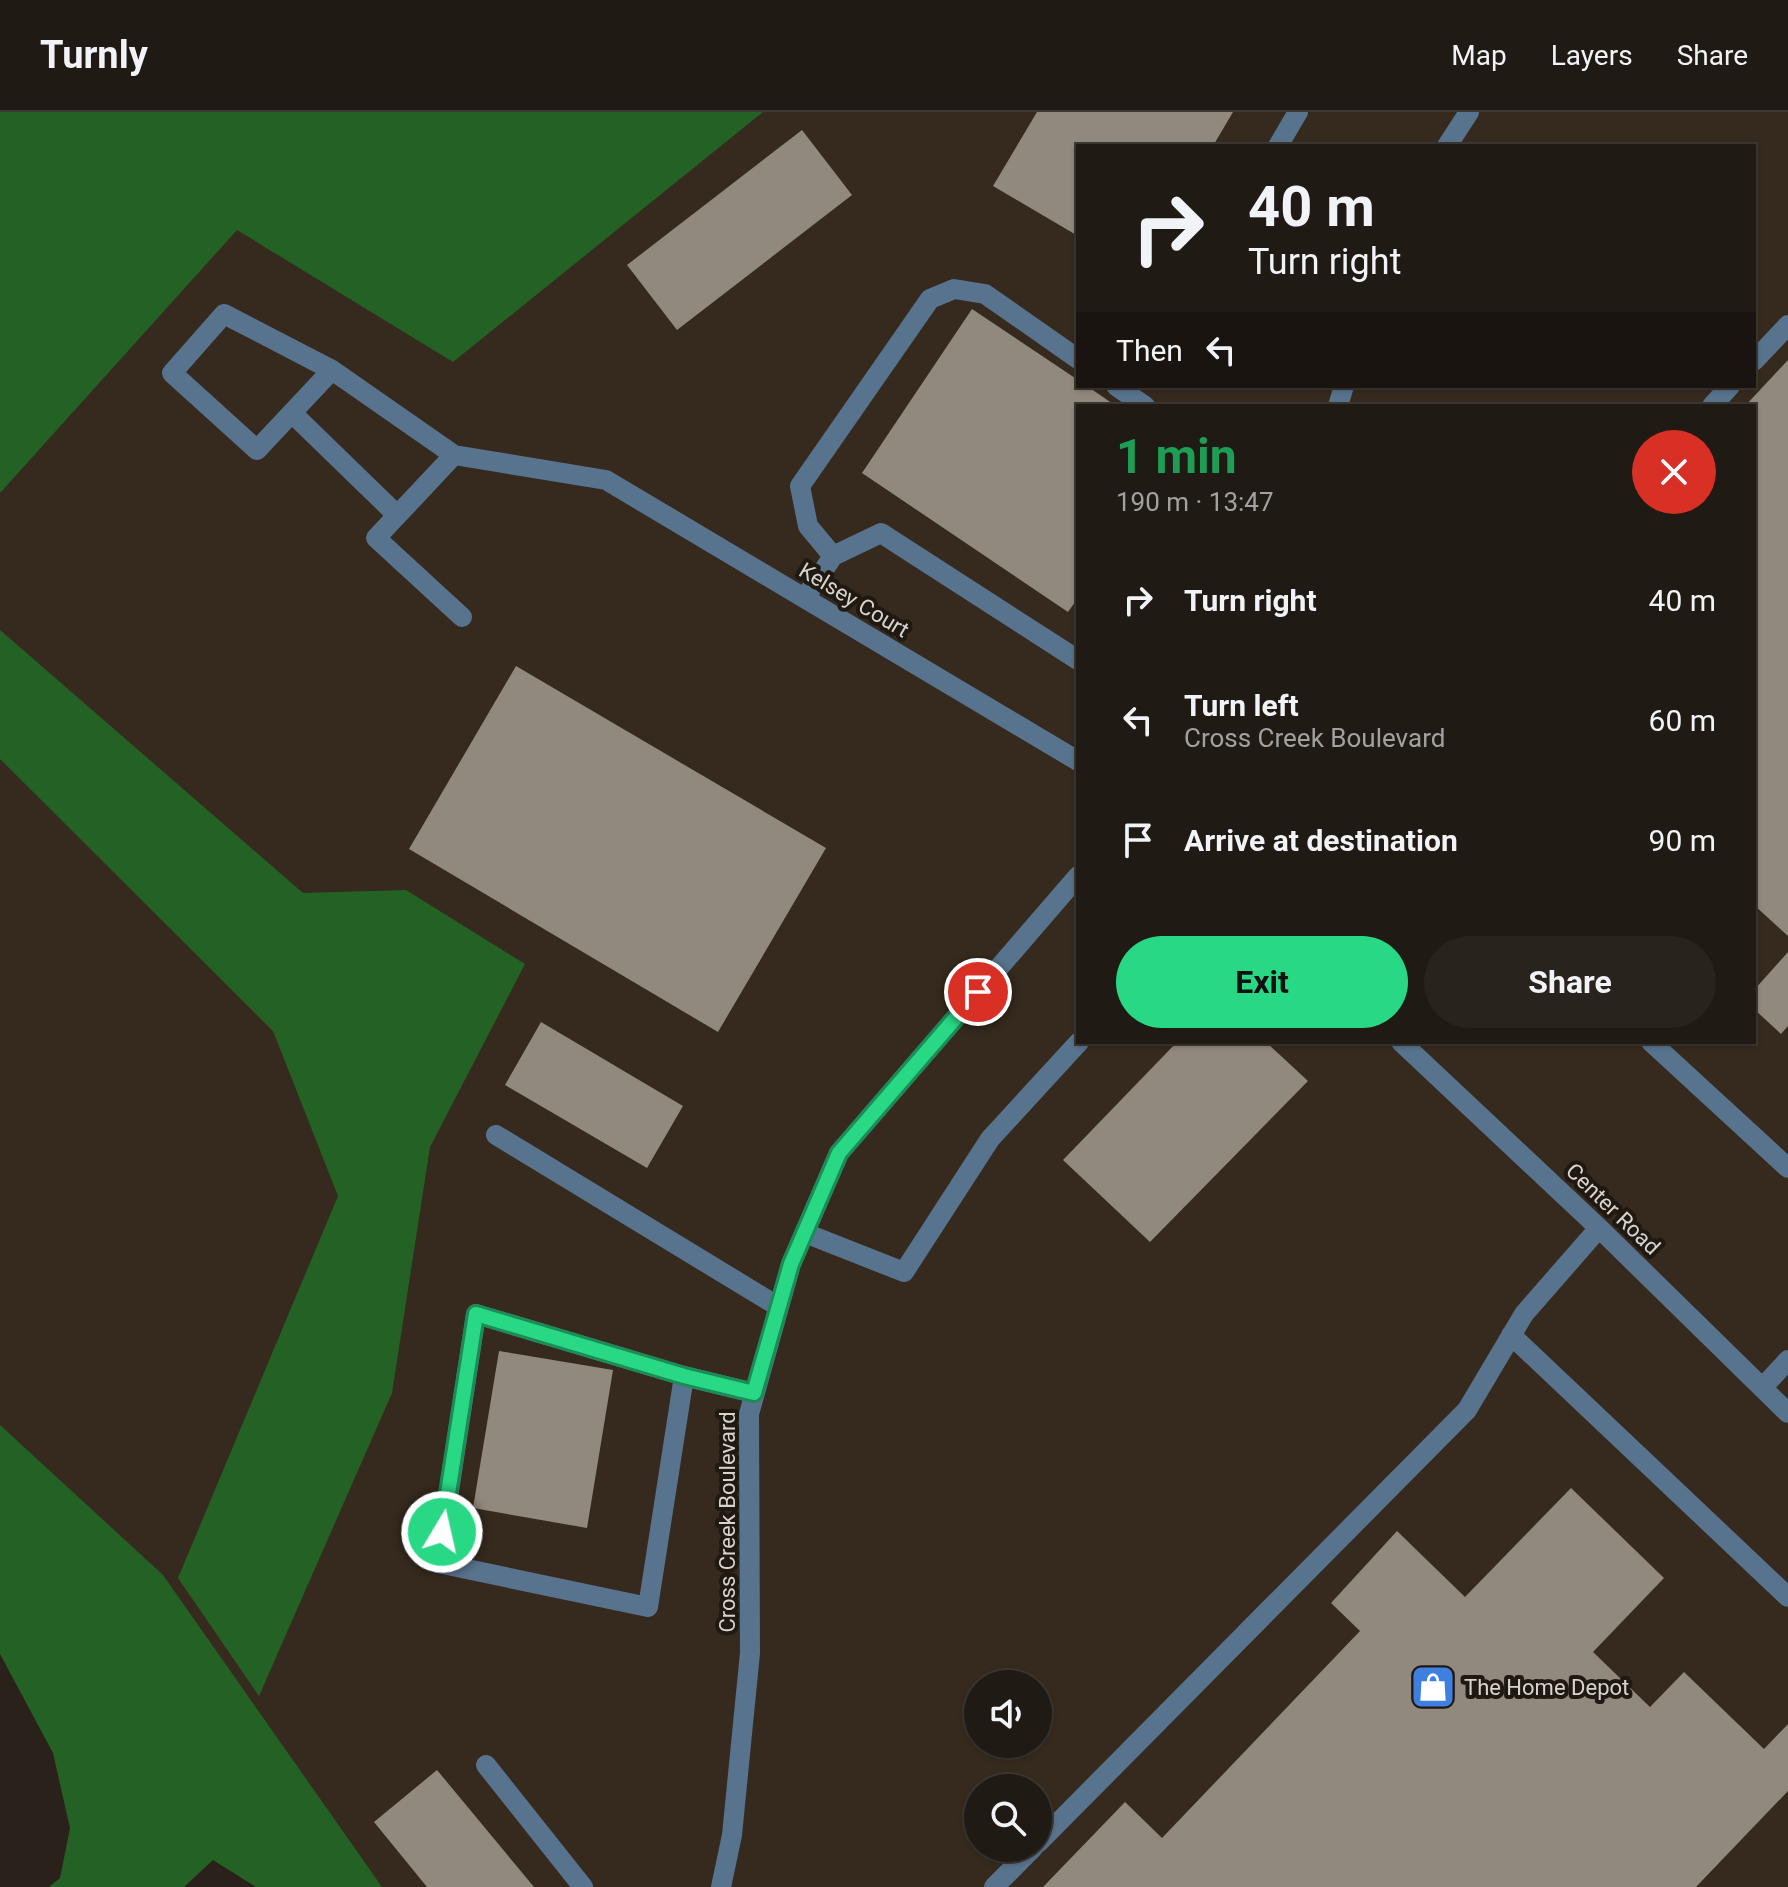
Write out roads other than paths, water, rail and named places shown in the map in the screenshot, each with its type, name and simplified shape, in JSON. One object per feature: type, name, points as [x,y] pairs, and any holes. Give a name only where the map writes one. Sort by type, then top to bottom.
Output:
[{"type":"street","points":[[1279,144],[1298,112]]},
{"type":"street","points":[[1448,144],[1461,115]]},
{"type":"street","points":[[833,556],[808,526],[800,486],[930,299],[954,289],[985,294],[1076,358]]},
{"type":"street","points":[[332,370],[257,450],[172,373],[224,314],[332,370],[454,455],[376,538],[462,617]]},
{"type":"street","points":[[1756,359],[1788,325]]},
{"type":"street","points":[[1119,388],[1142,404]]},
{"type":"street","points":[[1714,404],[1728,388]]},
{"type":"street","points":[[292,413],[397,515]]},
{"type":"street","name":"Kelsey Court","points":[[454,455],[606,480],[1076,760]]},
{"type":"street","points":[[805,598],[833,556],[881,533],[1076,659]]},
{"type":"street","name":"Cross Creek Boulevard","points":[[721,1887],[732,1835],[750,1653],[749,1414],[791,1264],[839,1153],[1076,878]]},
{"type":"street","points":[[805,1233],[904,1272],[990,1139],[1077,1044]]},
{"type":"street","name":"Center Road","points":[[1403,1044],[1599,1228],[1788,1413]]},
{"type":"street","points":[[1653,1044],[1788,1168]]},
{"type":"street","points":[[496,1135],[779,1307]]},
{"type":"street","points":[[1052,1829],[1467,1410],[1524,1314],[1599,1228]]},
{"type":"street","points":[[684,1376],[648,1607],[438,1563],[476,1314],[684,1376],[754,1393]]},
{"type":"street","points":[[1511,1335],[1788,1597]]},
{"type":"street","points":[[1762,1388],[1788,1360]]},
{"type":"street","points":[[486,1765],[583,1887]]},
{"type":"street","points":[[994,1887],[1019,1862]]},
{"type":"place","name":"The Home Depot","points":[[1433,1687]]}]
